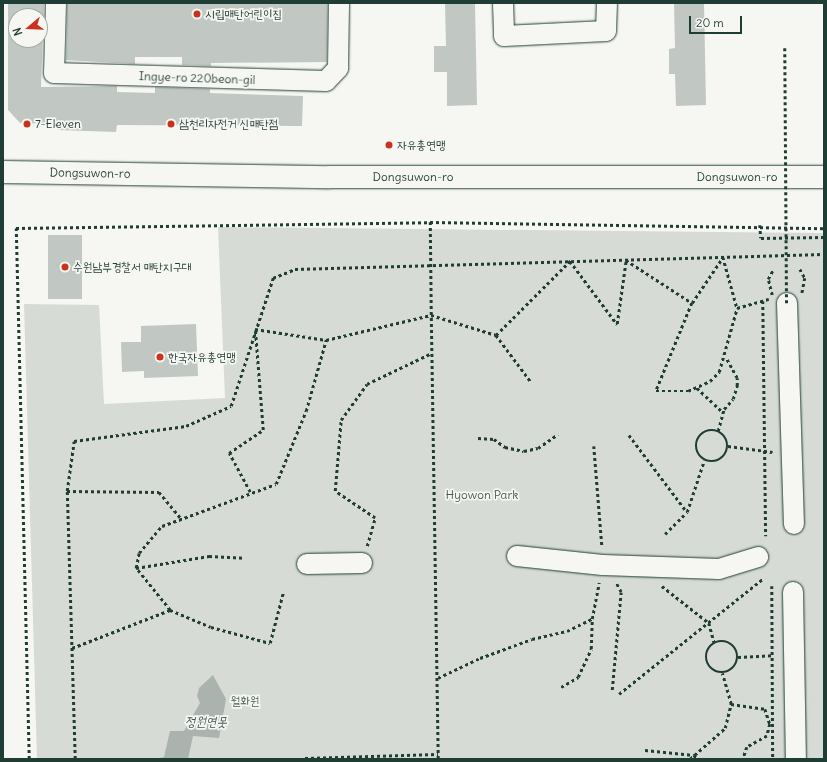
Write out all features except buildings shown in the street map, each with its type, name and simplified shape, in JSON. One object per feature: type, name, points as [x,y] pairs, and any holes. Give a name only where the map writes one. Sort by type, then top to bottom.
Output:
[{"type":"main road","name":"Dongsuwon-ro","points":[[3,172],[330,177],[824,177]]},
{"type":"street","name":"Ingye-ro 220beon-gil","points":[[56,3],[54,73],[326,81],[338,68],[339,3]]},
{"type":"street","points":[[503,3],[504,36],[606,32],[607,3]]},
{"type":"street","points":[[780,300],[793,454],[794,524]]},
{"type":"street","points":[[517,556],[603,565],[719,569],[758,557]]},
{"type":"street","points":[[308,564],[362,563]]},
{"type":"street","points":[[792,592],[796,759]]},
{"type":"path","points":[[737,308],[764,301],[780,300],[785,48]]},
{"type":"path","points":[[430,222],[433,265],[431,315],[438,678],[438,759]]},
{"type":"path","points":[[29,759],[16,228],[430,222],[760,225],[824,228]]},
{"type":"path","points":[[760,225],[761,238],[824,237]]},
{"type":"path","points":[[75,759],[67,490],[74,441],[186,426],[231,406],[255,329],[273,278],[295,269],[824,254]]},
{"type":"path","points":[[723,257],[737,308],[725,357],[719,372],[697,388],[656,391],[692,303],[723,257]]},
{"type":"path","points":[[570,261],[617,324],[626,260]]},
{"type":"path","points":[[626,260],[692,303]]},
{"type":"path","points":[[496,335],[570,261]]},
{"type":"path","points":[[764,301],[766,536]]},
{"type":"path","points":[[255,329],[326,340],[431,315],[496,335],[531,382]]},
{"type":"path","points":[[250,492],[229,453],[263,430],[255,329]]},
{"type":"path","points":[[136,568],[139,553],[162,526],[250,492],[276,484],[306,411],[326,340]]},
{"type":"path","points":[[362,563],[376,518],[335,491],[341,420],[367,384],[432,353]]},
{"type":"path","points":[[725,357],[737,378],[737,386],[733,399],[723,412],[718,431],[728,446],[793,454]]},
{"type":"path","points":[[697,388],[723,412]]},
{"type":"path","points":[[704,461],[697,453],[698,437],[707,430],[718,431]]},
{"type":"path","points":[[478,438],[494,439],[505,447],[524,451],[538,448],[558,434]]},
{"type":"path","points":[[629,435],[688,512]]},
{"type":"path","points":[[561,687],[578,677],[591,649],[592,620],[603,565],[594,446]]},
{"type":"path","points":[[704,461],[720,460],[728,446]]},
{"type":"path","points":[[665,534],[688,512],[704,461]]},
{"type":"path","points":[[67,490],[159,492],[181,518]]},
{"type":"path","points":[[136,568],[208,556],[244,558]]},
{"type":"path","points":[[603,565],[621,592],[612,690]]},
{"type":"path","points":[[136,568],[170,610],[211,627],[270,643],[283,593]]},
{"type":"path","points":[[619,694],[764,578]]},
{"type":"path","points":[[661,586],[708,623],[714,642]]},
{"type":"path","points":[[772,586],[773,759]]},
{"type":"path","points":[[72,648],[170,610]]},
{"type":"path","points":[[438,678],[480,658],[567,631],[592,620]]},
{"type":"path","points":[[714,642],[731,642],[738,657],[735,667],[722,673],[714,671],[707,662],[707,651],[714,642]]},
{"type":"path","points":[[738,657],[794,654]]},
{"type":"path","points":[[690,759],[725,728],[731,704],[722,673]]},
{"type":"path","points":[[731,704],[765,709],[770,724],[767,736],[747,747],[743,759]]},
{"type":"path","points":[[645,750],[694,755],[697,759]]},
{"type":"path","points":[[305,758],[438,754]]},
{"type":"green space","name":"Hyowon Park","points":[[218,227],[824,233],[824,759],[37,759],[24,304],[99,305],[104,404],[225,398]]},
{"type":"water","name":"정원연못","points":[[213,675],[226,699],[219,738],[193,736],[188,759],[156,759],[164,757],[170,731],[184,731],[200,703],[197,696],[199,688]]},
{"type":"place","name":"시립매탄어린이집","points":[[197,14]]},
{"type":"place","name":"7-Eleven","points":[[27,124]]},
{"type":"place","name":"삼천리자전거 신매탄점","points":[[171,124]]},
{"type":"place","name":"자유총연맹","points":[[389,145]]},
{"type":"place","name":"수원남부경찰서 매탄지구대","points":[[65,267]]},
{"type":"place","name":"한국자유총연맹","points":[[160,357]]},
{"type":"park label","name":"월화원","points":[[245,701]]}]
